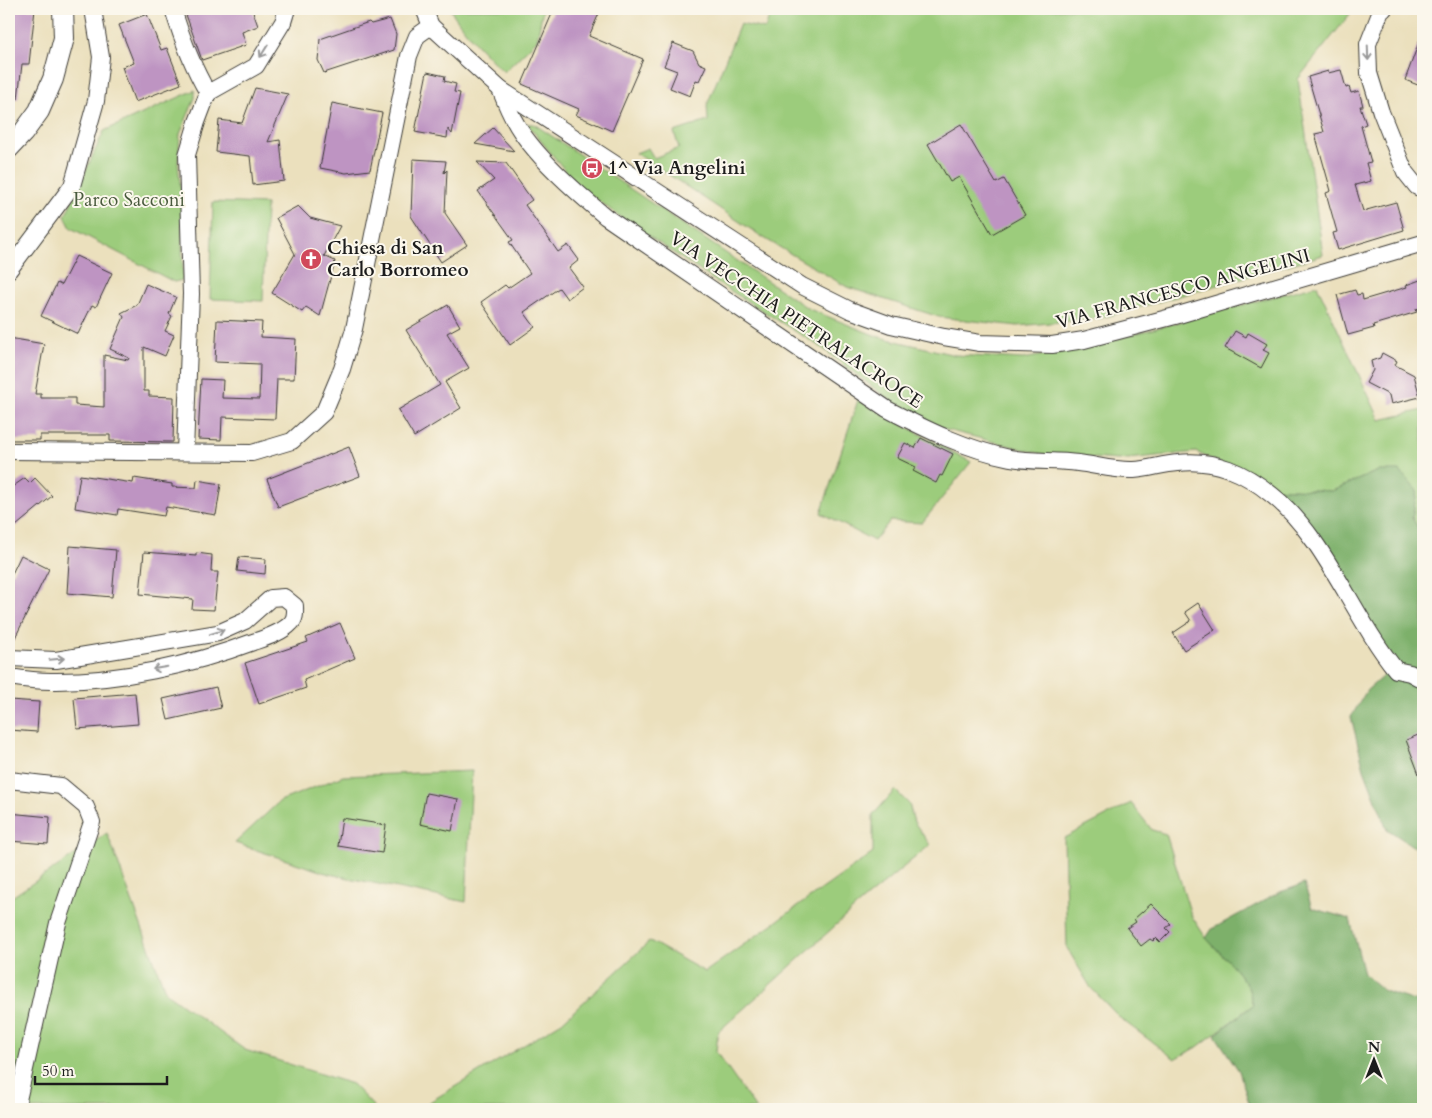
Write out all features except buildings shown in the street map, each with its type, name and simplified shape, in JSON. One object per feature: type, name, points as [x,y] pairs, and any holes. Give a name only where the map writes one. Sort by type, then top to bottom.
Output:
[{"type":"street","points":[[9,148],[24,133],[39,111],[53,79],[64,38],[63,9]]},
{"type":"street","points":[[9,270],[72,186],[96,101],[101,57],[93,9]]},
{"type":"street","points":[[173,9],[182,40],[195,71],[208,92]]},
{"type":"street","points":[[185,452],[191,294],[188,155],[208,92],[256,66],[283,22],[287,9]]},
{"type":"street","name":"VIA FRANCESCO ANGELINI","points":[[424,9],[432,26],[500,89],[802,286],[850,310],[891,325],[980,343],[1052,345],[1084,340],[1175,316],[1423,243]]},
{"type":"street","points":[[1384,9],[1381,11],[1368,44],[1369,73],[1381,112],[1405,172],[1417,187],[1423,189]]},
{"type":"street","points":[[9,451],[252,453],[292,441],[324,412],[342,369],[354,328],[409,56],[417,36],[432,26]]},
{"type":"street","name":"VIA VECCHIA PIETRALACROCE","points":[[500,89],[514,121],[533,148],[579,194],[606,217],[887,409],[932,432],[974,449],[1011,458],[1077,462],[1113,469],[1134,470],[1179,462],[1215,464],[1246,476],[1294,514],[1309,533],[1363,622],[1396,670],[1410,673],[1423,680]]},
{"type":"street","points":[[9,658],[56,660],[171,642],[218,633],[245,621],[271,598],[284,597],[295,606],[296,615],[291,623],[276,633],[227,652],[179,665],[95,678],[51,681],[9,677]]},
{"type":"street","points":[[9,780],[61,786],[86,807],[92,822],[58,923],[16,1109]]},
{"type":"green space","points":[[450,9],[543,9],[537,40],[504,72],[475,42]]},
{"type":"green space","points":[[772,9],[1354,9],[1298,79],[1323,255],[1102,318],[1018,326],[939,317],[847,287],[764,238],[636,153],[648,148],[654,158],[679,148],[674,132],[708,121],[707,105],[740,24],[765,29]]},
{"type":"green space","name":"Parco Sacconi","points":[[195,90],[195,98],[180,134],[178,162],[181,193],[183,280],[174,282],[71,228],[65,216],[104,131]]},
{"type":"green space","points":[[527,124],[534,124],[809,309],[879,337],[955,355],[1023,359],[1082,348],[1317,285],[1380,420],[1423,410],[1423,536],[1412,518],[1417,491],[1378,471],[1332,491],[1272,488],[1196,452],[1118,460],[1042,454],[947,430],[904,411],[822,348],[718,283],[577,185]]},
{"type":"green space","points":[[213,202],[266,204],[263,301],[210,299]]},
{"type":"green space","points":[[858,400],[971,462],[922,523],[890,521],[874,541],[821,513]]},
{"type":"green space","points":[[1378,471],[1400,471],[1417,491],[1412,518],[1423,536],[1423,853],[1387,829],[1364,769],[1351,717],[1367,690],[1397,664],[1272,488],[1332,491]]},
{"type":"green space","points":[[472,771],[466,902],[329,874],[235,843],[280,801],[343,776]]},
{"type":"green space","points":[[895,790],[909,804],[914,822],[930,845],[857,906],[718,1032],[716,1052],[756,1109],[422,1109],[423,1106],[562,1022],[650,941],[705,972],[873,853],[873,815]]},
{"type":"green space","points":[[1131,803],[1152,830],[1166,834],[1191,915],[1206,938],[1232,965],[1248,986],[1253,1005],[1196,1048],[1175,1059],[1121,1019],[1091,988],[1067,948],[1064,838]]},
{"type":"green space","points":[[107,833],[166,993],[245,1050],[352,1084],[376,1109],[9,1109],[9,899]]},
{"type":"green space","points":[[1304,884],[1312,908],[1350,919],[1364,974],[1384,991],[1423,1004],[1423,1109],[1251,1109],[1239,1071],[1215,1035],[1253,1005],[1248,986],[1232,965],[1206,938],[1212,929],[1280,892]]},
{"type":"place","name":"1^ Via Angelini","points":[[592,168]]},
{"type":"place","name":"Chiesa di San Carlo Borromeo","points":[[311,259]]}]
